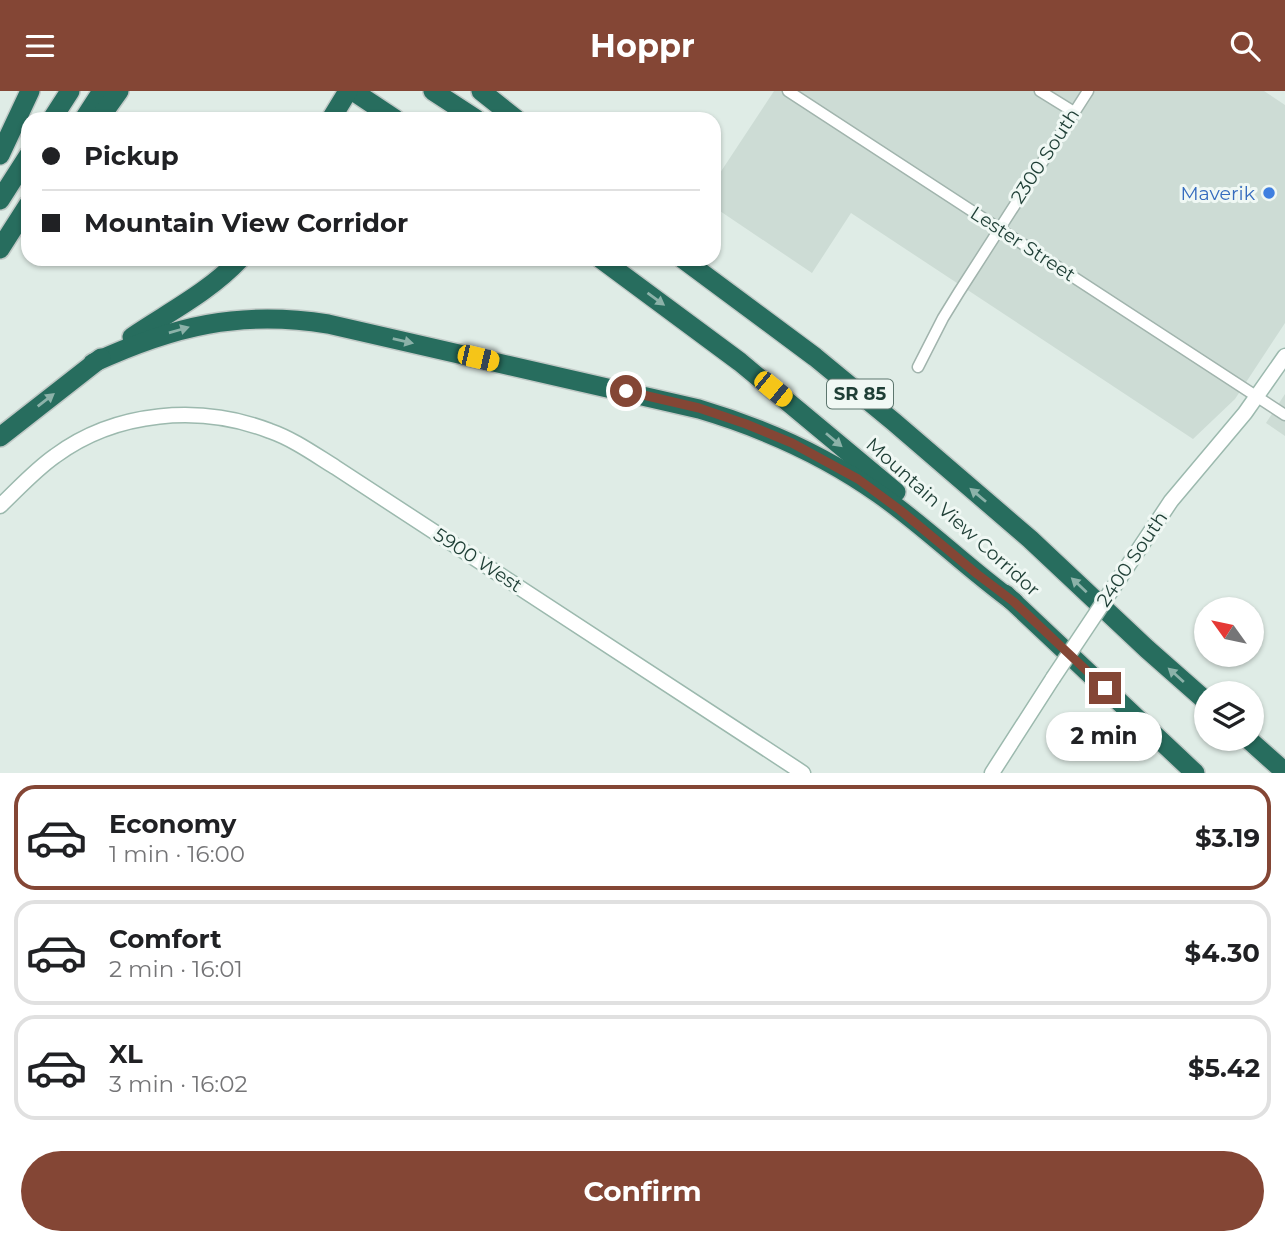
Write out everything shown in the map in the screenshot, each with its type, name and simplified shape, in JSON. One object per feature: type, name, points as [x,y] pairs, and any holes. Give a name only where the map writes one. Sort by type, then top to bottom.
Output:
[{"type":"highway","points":[[0,155],[30,91]]},
{"type":"highway","points":[[56,112],[70,91]]},
{"type":"highway","points":[[88,112],[102,91]]},
{"type":"highway","points":[[104,112],[119,91]]},
{"type":"highway","points":[[336,112],[350,91],[383,112]]},
{"type":"highway","points":[[433,91],[465,112]]},
{"type":"highway","points":[[481,91],[507,112]]},
{"type":"highway","points":[[0,200],[21,167]]},
{"type":"highway","points":[[0,251],[21,216]]},
{"type":"highway","points":[[0,251],[21,226]]},
{"type":"highway","points":[[0,437],[93,363],[197,296],[233,266]]},
{"type":"highway","name":"Mountain View Corridor","points":[[610,266],[790,402],[934,524],[1195,772]]},
{"type":"highway","name":"Mountain View Corridor","points":[[693,266],[815,356],[1030,539],[1194,690]]},
{"type":"highway","points":[[704,266],[815,356]]},
{"type":"highway","points":[[93,363],[138,344],[195,326],[250,319],[289,319],[328,324],[699,408],[792,443],[858,479],[1014,602]]},
{"type":"highway","points":[[1261,751],[1285,772]]},
{"type":"street","name":"Lester Street","points":[[788,91],[1285,415]]},
{"type":"street","points":[[1040,91],[1074,112]]},
{"type":"street","name":"2300 South","points":[[918,367],[943,318],[998,228],[1088,91]]},
{"type":"street","name":"2400 South","points":[[992,772],[1171,501],[1222,442],[1285,356]]},
{"type":"street","name":"5900 West","points":[[0,506],[56,455],[92,435],[129,421],[180,415],[228,419],[249,424],[288,439],[358,482],[803,772]]},
{"type":"shaded area","points":[[774,91],[1264,91],[1285,105],[1285,323],[1235,399],[1193,439],[851,213],[812,273],[721,212],[721,171]]},
{"type":"shaded area","points":[[1285,394],[1285,436],[1266,423]]},
{"type":"place","name":"Maverik","points":[[1269,193]]},
{"type":"route","points":[[626,391],[699,408],[746,424],[792,443],[858,479],[1014,602],[1105,688]]}]
